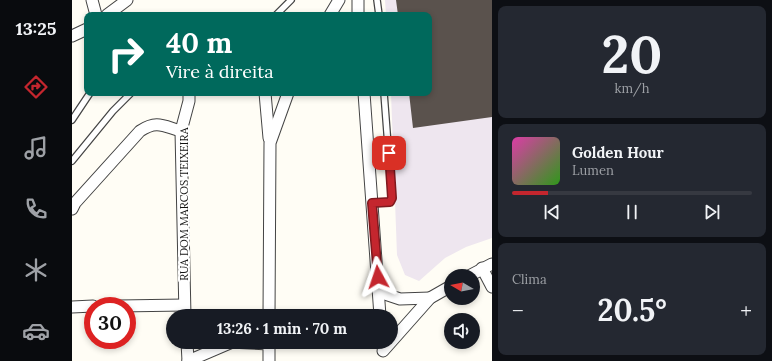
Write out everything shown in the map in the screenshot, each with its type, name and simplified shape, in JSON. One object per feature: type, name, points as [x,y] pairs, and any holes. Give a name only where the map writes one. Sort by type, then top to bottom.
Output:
[{"type":"street","points":[[92,0],[95,12]]},
{"type":"street","points":[[111,12],[126,0]]},
{"type":"street","points":[[332,12],[339,0]]},
{"type":"street","points":[[358,0],[358,12]]},
{"type":"street","name":"RUA DOM MARCOS TEIXEIRA","points":[[185,309],[181,131],[190,101],[189,96]]},
{"type":"street","points":[[265,96],[270,143],[269,309]]},
{"type":"street","points":[[270,143],[287,96]]},
{"type":"street","points":[[364,96],[380,309]]},
{"type":"street","points":[[72,209],[75,203],[140,131],[150,125],[157,124],[181,131]]},
{"type":"street","points":[[487,266],[492,287]]},
{"type":"street","points":[[383,351],[430,298],[444,290]]},
{"type":"street","points":[[379,292],[400,299],[430,298]]},
{"type":"street","points":[[72,307],[84,306]]},
{"type":"street","points":[[136,307],[166,310]]},
{"type":"street","points":[[187,349],[188,361],[214,349]]},
{"type":"street","points":[[269,349],[269,361]]},
{"type":"lane","points":[[279,12],[291,0]]},
{"type":"lane","points":[[377,0],[379,12]]},
{"type":"lane","points":[[72,120],[88,96]]},
{"type":"lane","points":[[72,161],[113,111],[128,96]]},
{"type":"lane","points":[[372,203],[390,202],[392,198],[384,96]]},
{"type":"shaded area","points":[[385,0],[492,0],[492,238],[466,247],[445,258],[419,281],[405,275],[397,255],[391,96],[432,96],[432,12],[386,12]]},
{"type":"building","points":[[396,0],[492,0],[492,117],[413,128],[409,96],[432,96],[432,12],[398,12]]},
{"type":"route","points":[[378,277],[372,203],[390,202],[392,198],[389,153]]}]
